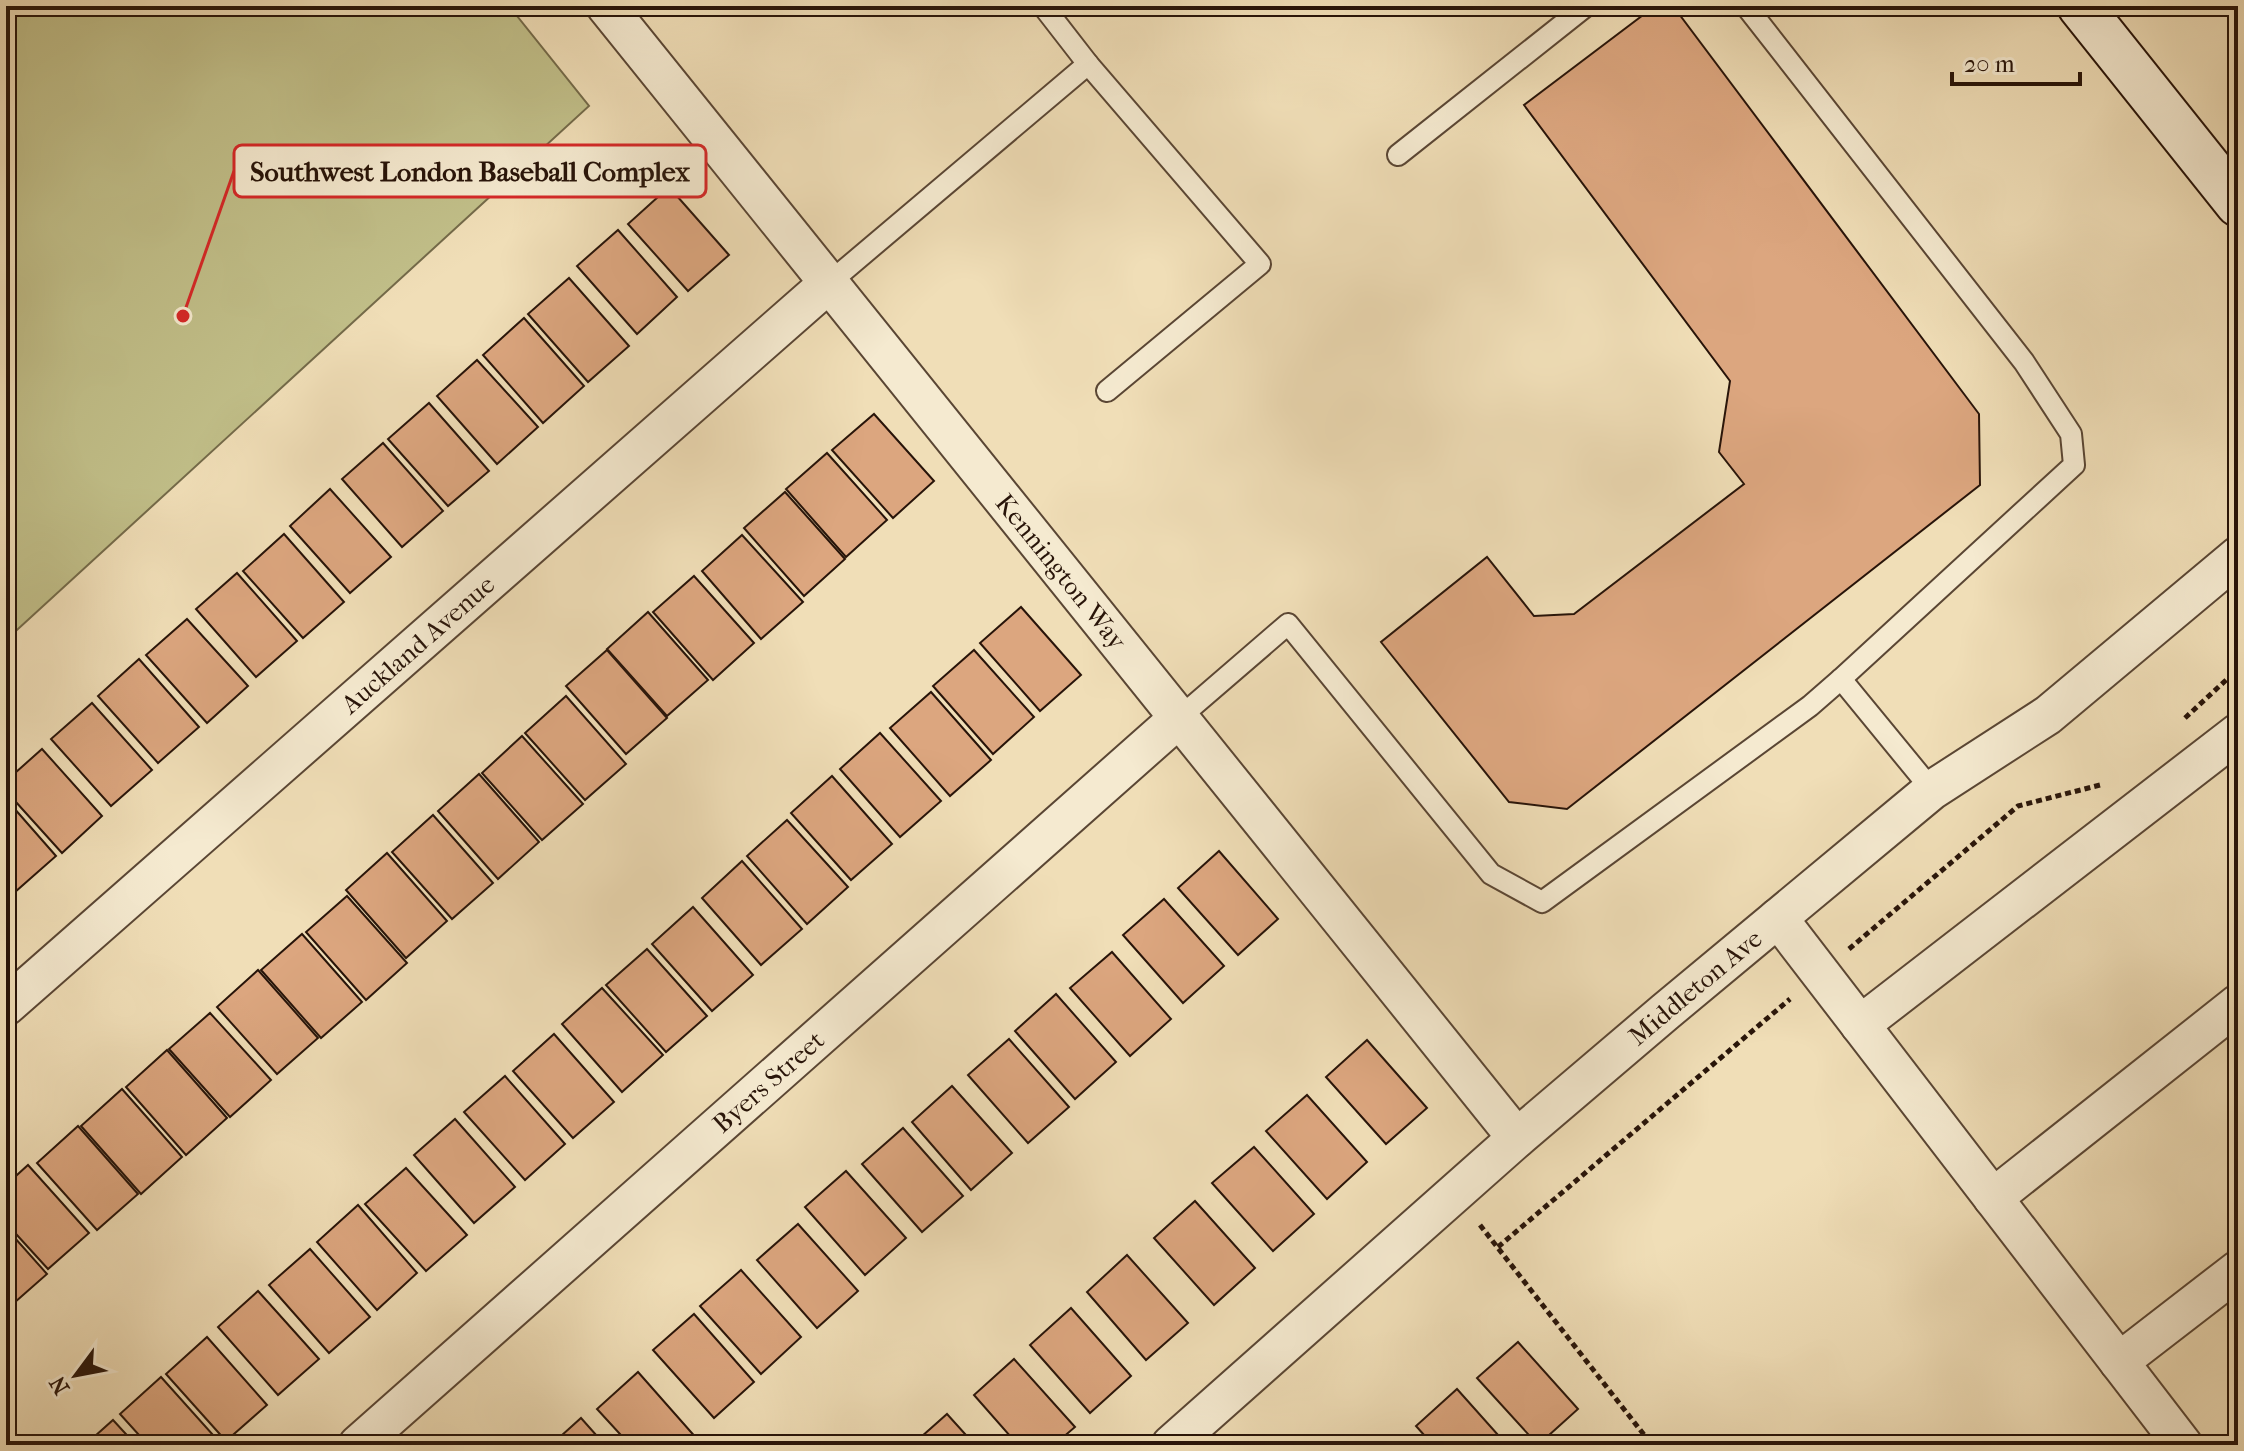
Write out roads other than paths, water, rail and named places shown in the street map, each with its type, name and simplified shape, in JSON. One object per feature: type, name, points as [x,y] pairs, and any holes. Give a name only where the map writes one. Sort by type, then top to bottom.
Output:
[{"type":"main road","points":[[2080,6],[2238,204]]},
{"type":"street","name":"Kennington Way","points":[[606,6],[1517,1138]]},
{"type":"street","name":"Auckland Avenue","points":[[6,1006],[829,283]]},
{"type":"street","name":"Middleton Ave","points":[[1171,1445],[1517,1138],[1778,918],[1932,790],[2048,715],[2238,556]]},
{"type":"street","name":"Byers Street","points":[[358,1445],[1179,718]]},
{"type":"street","points":[[1860,1025],[2238,733]]},
{"type":"street","points":[[1778,918],[2183,1445]]},
{"type":"street","points":[[1993,1198],[2238,1004]]},
{"type":"street","points":[[2119,1362],[2238,1270]]},
{"type":"lane","points":[[1043,6],[1088,64],[1260,264],[1107,391]]},
{"type":"lane","points":[[1398,155],[1586,6]]},
{"type":"lane","points":[[1179,718],[1288,624],[1491,874],[1542,902],[1810,706],[2074,465],[2071,434],[2024,362],[1746,6]]},
{"type":"lane","points":[[829,283],[1088,64]]},
{"type":"lane","points":[[1841,679],[1932,790]]},
{"type":"place","name":"Southwest London Baseball Complex","points":[[183,316]]}]
